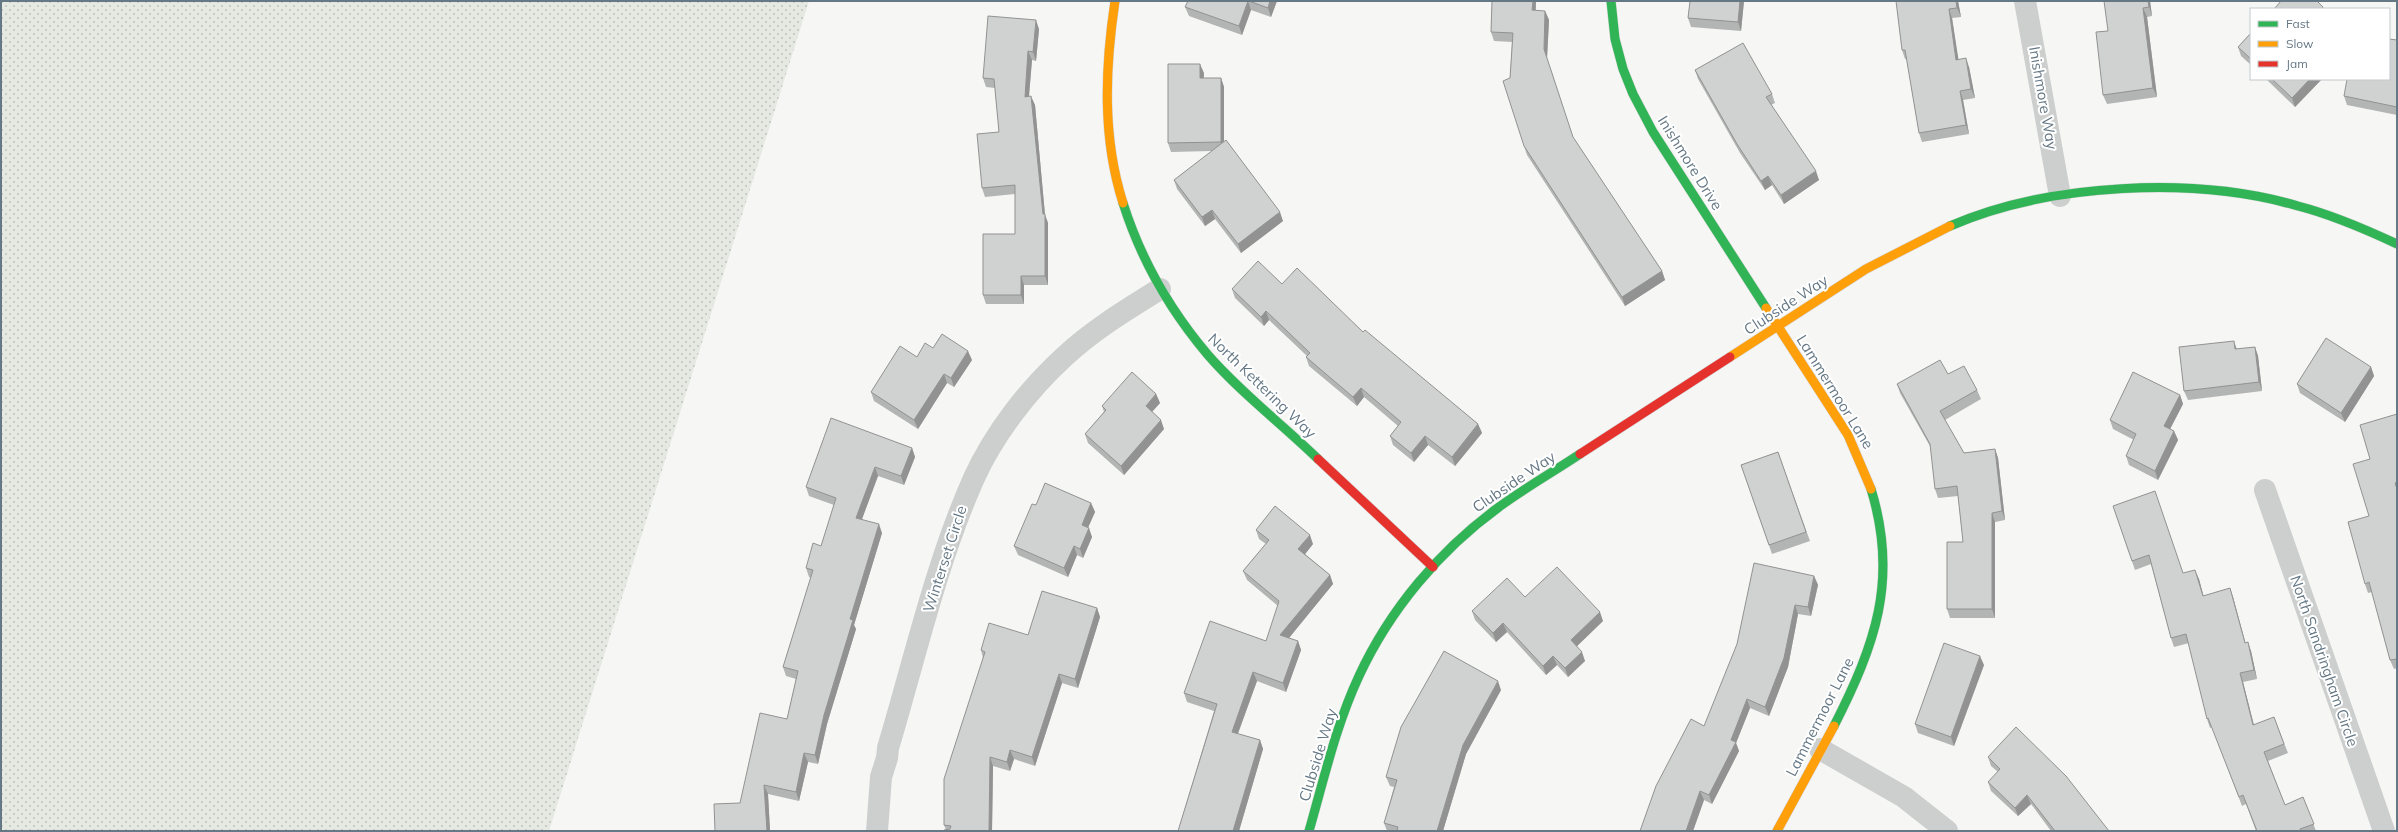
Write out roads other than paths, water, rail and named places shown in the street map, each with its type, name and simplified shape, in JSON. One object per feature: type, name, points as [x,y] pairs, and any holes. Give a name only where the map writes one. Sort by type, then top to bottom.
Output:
[{"type":"street","name":"North Kettering Way","points":[[1115,1],[1109,34],[1106,69],[1105,100],[1109,146],[1120,195],[1134,239],[1160,289],[1208,356],[1433,567]]},
{"type":"street","name":"Inishmore Drive","points":[[1611,1],[1615,39],[1632,94],[1653,132],[1777,328]]},
{"type":"street","name":"Inishmore Way","points":[[2026,1],[2060,196]]},
{"type":"street","name":"Clubside Way","points":[[1309,831],[1346,713],[1369,656],[1402,604],[1433,567],[1469,530],[1500,506],[1866,269],[1918,241],[1982,214],[2060,196],[2100,190],[2154,187],[2230,192],[2311,210],[2351,224],[2397,244]]},
{"type":"street","name":"Winterset Circle","points":[[877,831],[881,777],[887,758],[888,748],[952,532],[974,478],[996,438],[1012,416],[1063,358],[1118,315],[1160,289]]},
{"type":"street","name":"Lammermoor Lane","points":[[1777,328],[1854,446],[1866,470],[1882,530],[1884,576],[1878,622],[1854,687],[1777,831]]},
{"type":"street","name":"North Sandringham Circle","points":[[2265,490],[2384,831]]},
{"type":"street","points":[[1820,749],[1904,797],[1947,831]]}]
